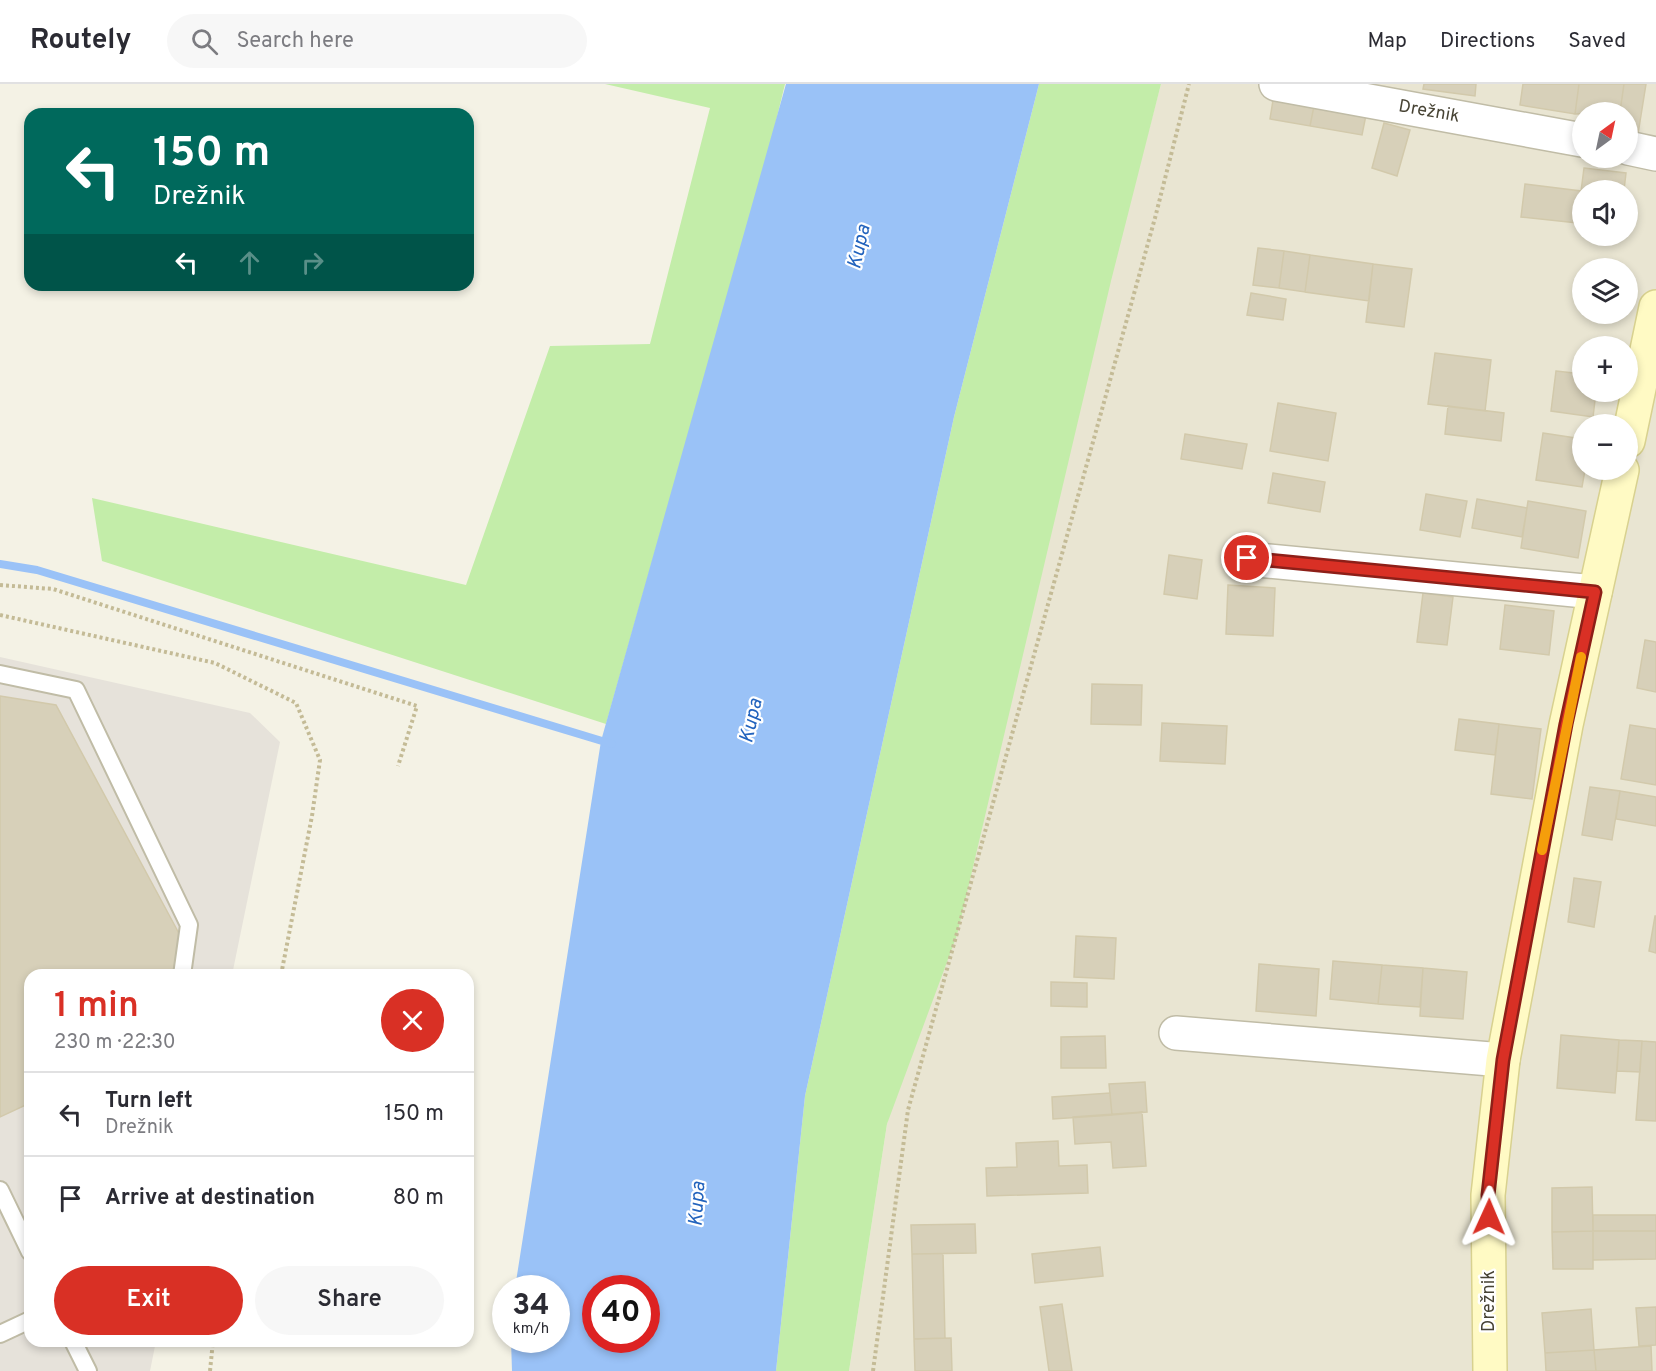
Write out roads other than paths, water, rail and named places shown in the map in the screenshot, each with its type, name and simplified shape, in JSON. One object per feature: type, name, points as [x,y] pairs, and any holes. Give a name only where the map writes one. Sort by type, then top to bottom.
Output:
[{"type":"street","name":"Drežnik","points":[[1276,84],[1572,138]]},
{"type":"street","points":[[1638,150],[1656,154]]},
{"type":"street","points":[[1634,414],[1656,307]]},
{"type":"street","name":"Drežnik","points":[[1490,1371],[1488,1195],[1503,1060],[1566,724],[1620,480]]},
{"type":"street","points":[[1247,558],[1595,592]]},
{"type":"street","points":[[1176,1033],[1503,1060]]},
{"type":"lane","points":[[0,674],[76,690],[189,925],[184,969]]},
{"type":"lane","points":[[0,1190],[24,1240]]},
{"type":"lane","points":[[0,1334],[24,1323]]},
{"type":"lane","points":[[76,1347],[88,1371]]},
{"type":"water","name":"Kupa","points":[[786,84],[1039,84],[954,417],[805,1096],[776,1371],[512,1371],[511,1353],[570,1353],[570,1275],[517,1275],[601,741]]},
{"type":"waterway","points":[[0,564],[37,570],[612,744]]}]
